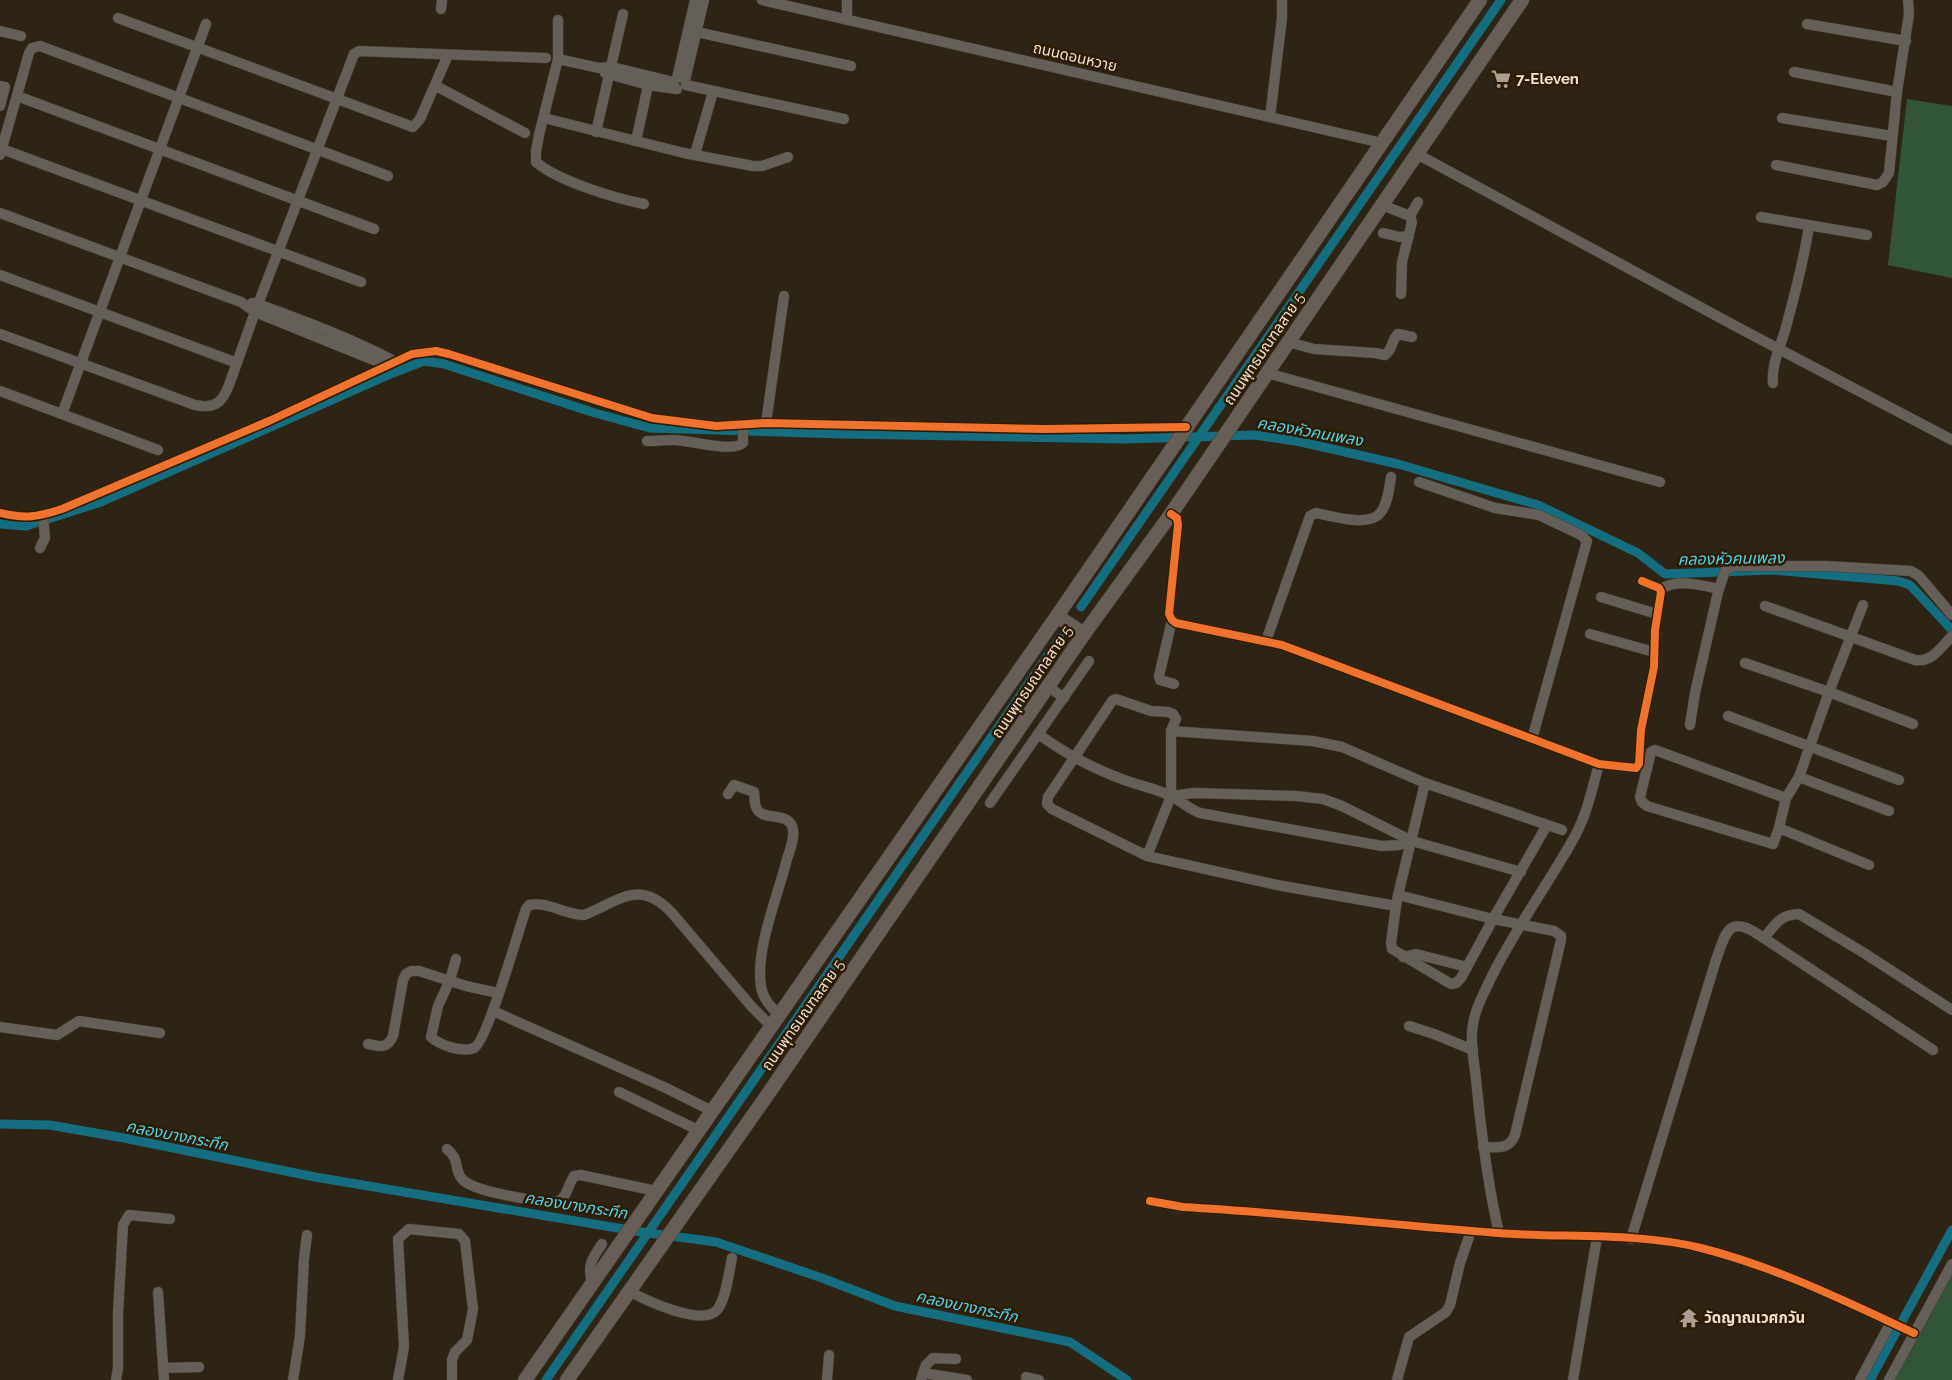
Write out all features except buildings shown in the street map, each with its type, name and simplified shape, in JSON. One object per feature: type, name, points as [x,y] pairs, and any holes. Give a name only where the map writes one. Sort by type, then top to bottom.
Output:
[{"type":"main road","name":"ถนนพุทธมณฑลสาย 5","points":[[525,1380],[1057,616],[1480,0]]},
{"type":"main road","name":"ถนนพุทธมณฑลสาย 5","points":[[567,1380],[807,1039],[1084,634],[1171,514],[1522,0]]},
{"type":"main road","points":[[1057,616],[1084,634]]},
{"type":"street","points":[[680,83],[692,31],[695,0]]},
{"type":"street","points":[[692,31],[704,0]]},
{"type":"street","name":"ถนนดอนหวาย","points":[[762,0],[1382,143]]},
{"type":"street","points":[[847,0],[847,20]]},
{"type":"street","points":[[1270,117],[1282,18],[1282,0]]},
{"type":"street","points":[[1776,165],[1877,185],[1884,182],[1889,173],[1897,92],[1910,14],[1908,0]]},
{"type":"street","points":[[596,132],[623,14]]},
{"type":"street","points":[[118,18],[413,127],[417,124],[436,86],[448,55]]},
{"type":"street","points":[[558,20],[558,59],[535,157],[536,162],[540,166],[585,186],[644,204]]},
{"type":"street","points":[[62,414],[206,24]]},
{"type":"street","points":[[1807,24],[1906,41]]},
{"type":"street","points":[[0,31],[21,36]]},
{"type":"street","points":[[692,31],[852,66]]},
{"type":"street","points":[[361,282],[277,253],[141,200],[1,152],[29,53],[32,48],[40,46],[388,176]]},
{"type":"street","points":[[0,334],[172,398],[204,407],[215,404],[224,397],[256,308],[354,54],[359,52],[546,58]]},
{"type":"street","points":[[558,59],[649,81],[680,83],[713,92],[764,100],[844,119]]},
{"type":"street","points":[[1794,72],[1897,92]]},
{"type":"street","points":[[636,141],[649,81]]},
{"type":"street","points":[[0,86],[5,87],[0,106]]},
{"type":"street","points":[[436,86],[525,133]]},
{"type":"street","points":[[695,154],[713,92]]},
{"type":"street","points":[[17,96],[374,229]]},
{"type":"street","points":[[544,118],[596,132],[695,154],[762,166],[788,157]]},
{"type":"street","points":[[1782,118],[1892,136]]},
{"type":"street","points":[[1417,154],[1952,440]]},
{"type":"street","points":[[1401,294],[1403,256],[1412,222],[1410,216],[1418,202]]},
{"type":"street","points":[[1382,205],[1410,216]]},
{"type":"street","points":[[0,213],[241,302],[390,363]]},
{"type":"street","points":[[1761,217],[1867,236]]},
{"type":"street","points":[[1773,383],[1772,372],[1780,349],[1805,252],[1809,226]]},
{"type":"street","points":[[1383,232],[1400,237],[1409,236]]},
{"type":"street","points":[[0,275],[237,363]]},
{"type":"street","points":[[766,423],[784,296]]},
{"type":"street","points":[[1288,342],[1314,349],[1385,355],[1392,347],[1395,336],[1398,334],[1412,337]]},
{"type":"street","points":[[0,513],[44,524],[70,506],[260,425],[416,352],[436,351],[652,418],[743,431],[766,423],[1045,429],[1186,427]]},
{"type":"street","points":[[1267,373],[1660,482]]},
{"type":"street","points":[[0,391],[158,450]]},
{"type":"street","points":[[647,441],[675,440],[738,446],[744,443],[743,431]]},
{"type":"street","points":[[1266,641],[1310,516],[1316,513],[1361,520],[1377,516],[1382,511],[1385,503],[1391,478]]},
{"type":"street","points":[[1419,482],[1495,508],[1533,513],[1581,534],[1587,541],[1532,739]]},
{"type":"street","points":[[1171,514],[1177,518],[1178,525],[1169,614],[1176,623],[1282,645],[1599,764],[1631,769],[1636,768],[1639,764],[1641,730],[1649,697],[1660,590],[1665,586],[1679,584],[1719,589]]},
{"type":"street","points":[[40,548],[44,543],[44,524]]},
{"type":"street","points":[[1690,725],[1695,693],[1719,589],[1725,571],[1733,566],[1826,566],[1911,571],[1919,576],[1952,615]]},
{"type":"street","points":[[1642,581],[1654,585],[1660,590]]},
{"type":"street","points":[[1601,597],[1657,614]]},
{"type":"street","points":[[1786,798],[1655,750],[1652,752],[1640,797],[1647,806],[1763,843],[1772,844],[1779,828],[1786,798],[1799,776],[1828,692],[1863,605]]},
{"type":"street","points":[[1765,606],[1923,662],[1929,660],[1951,637]]},
{"type":"street","points":[[1172,620],[1159,676],[1160,680],[1174,684]]},
{"type":"street","points":[[1590,634],[1654,652]]},
{"type":"street","points":[[990,802],[1089,661]]},
{"type":"street","points":[[1745,663],[1913,724]]},
{"type":"street","points":[[1049,687],[1064,698]]},
{"type":"street","points":[[1147,856],[1170,796],[1171,731],[1176,719],[1173,714],[1168,712],[1151,711],[1116,699],[1112,701],[1077,757],[1048,797],[1047,804],[1052,809],[1147,856],[1277,885],[1396,906]]},
{"type":"street","points":[[1728,716],[1899,780]]},
{"type":"street","points":[[1171,731],[1326,743],[1342,747],[1425,783],[1562,830]]},
{"type":"street","points":[[1040,732],[1077,757],[1118,778],[1170,796],[1189,809],[1229,819],[1382,846],[1399,845],[1412,841]]},
{"type":"street","points":[[1499,1233],[1489,1192],[1483,1147],[1473,1050],[1473,1020],[1520,924],[1575,836],[1585,815],[1599,764]]},
{"type":"street","points":[[1799,776],[1889,811]]},
{"type":"street","points":[[1425,783],[1398,894],[1391,947],[1403,957],[1451,984],[1456,983],[1461,978],[1493,919],[1548,826]]},
{"type":"street","points":[[728,794],[734,785],[754,792],[756,807],[760,813],[787,820],[792,826],[792,841],[760,964],[761,988],[775,1020]]},
{"type":"street","points":[[1170,796],[1194,793],[1296,796],[1323,799],[1342,806],[1412,841],[1521,872]]},
{"type":"street","points":[[1779,828],[1869,865]]},
{"type":"street","points":[[456,959],[450,980],[438,1006],[431,1030],[431,1037],[437,1042],[462,1049],[474,1048],[484,1035],[529,905],[540,905],[577,915],[584,915],[624,897],[641,894],[653,896],[661,901],[752,1008],[775,1020]]},
{"type":"street","points":[[1398,894],[1493,919],[1554,931],[1561,936],[1515,1135],[1512,1143],[1507,1146],[1483,1147]]},
{"type":"street","points":[[1764,938],[1781,918],[1799,914],[1864,953],[1952,1010]]},
{"type":"street","points":[[1630,1239],[1724,938],[1728,931],[1739,924],[1764,938],[1933,1050]]},
{"type":"street","points":[[1403,957],[1416,954],[1467,967]]},
{"type":"street","points":[[368,1044],[384,1046],[389,1044],[393,1036],[403,980],[406,974],[411,971],[419,971],[466,986],[498,993]]},
{"type":"street","points":[[493,1011],[666,1088],[712,1111]]},
{"type":"street","points":[[0,1027],[57,1034],[78,1021],[160,1033]]},
{"type":"street","points":[[1409,1026],[1473,1050]]},
{"type":"street","points":[[619,1092],[698,1130]]},
{"type":"street","points":[[446,1149],[454,1155],[459,1176],[471,1186],[543,1202],[554,1203],[561,1201],[566,1196],[574,1176],[581,1175],[656,1191]]},
{"type":"street","points":[[1150,1201],[1183,1207],[1499,1233],[1630,1239],[1679,1244],[1701,1248],[1766,1267],[1912,1332]]},
{"type":"street","points":[[116,1380],[123,1225],[129,1215],[170,1219]]},
{"type":"street","points":[[398,1380],[404,1347],[398,1239],[409,1229],[458,1234],[465,1241],[473,1309],[467,1340],[455,1352],[452,1360],[452,1380]]},
{"type":"street","points":[[1397,1380],[1409,1338],[1446,1312],[1450,1305],[1460,1263],[1471,1230]]},
{"type":"street","points":[[293,1380],[300,1336],[307,1235]]},
{"type":"street","points":[[1573,1380],[1597,1238]]},
{"type":"street","points":[[592,1283],[589,1271],[590,1264],[602,1244]]},
{"type":"street","points":[[629,1291],[646,1301],[665,1307],[686,1313],[710,1315],[717,1311],[721,1304],[732,1258]]},
{"type":"street","points":[[1889,1380],[1912,1332],[1952,1264]]},
{"type":"street","points":[[158,1292],[164,1380]]},
{"type":"street","points":[[1860,1380],[1895,1324]]},
{"type":"street","points":[[826,1380],[829,1355]]},
{"type":"street","points":[[956,1359],[933,1358],[926,1365],[922,1376],[967,1380]]},
{"type":"street","points":[[164,1368],[199,1367]]},
{"type":"street","points":[[1026,1377],[1039,1380]]},
{"type":"green space","points":[[1907,99],[1952,106],[1952,278],[1888,265]]},
{"type":"green space","points":[[1952,1258],[1952,1380],[1885,1380]]},
{"type":"waterway","points":[[1081,607],[1501,0]]},
{"type":"waterway","name":"คลองหัวคนเพลง","points":[[0,524],[26,526],[101,502],[424,361],[444,364],[595,413],[650,428],[843,434],[1125,439],[1255,435],[1301,442],[1398,464],[1538,505],[1638,553],[1665,574],[1773,570],[1898,581],[1910,585],[1952,630]]},
{"type":"waterway","points":[[546,1380],[1060,638]]},
{"type":"waterway","name":"คลองบางกระทึก","points":[[0,1124],[50,1125],[315,1177],[641,1232],[716,1242],[822,1278],[895,1306],[1070,1342],[1127,1380]]},
{"type":"waterway","points":[[1870,1380],[1952,1230]]},
{"type":"cycle path","points":[[0,513],[31,516],[62,509],[269,421],[412,354],[436,351],[652,418],[716,426],[766,423],[1045,429],[1186,427]]},
{"type":"cycle path","points":[[1171,514],[1177,518],[1178,525],[1169,614],[1176,623],[1282,645],[1599,764],[1636,768],[1639,764],[1641,730],[1654,667],[1655,630],[1661,592],[1659,588],[1642,581]]},
{"type":"cycle path","points":[[1150,1201],[1183,1207],[1262,1212],[1498,1233],[1600,1236],[1677,1243],[1729,1256],[1783,1275],[1914,1333]]},
{"type":"place","name":"7-Eleven","points":[[1501,79]]},
{"type":"place","name":"วัดญาณเวศกวัน","points":[[1689,1318]]}]
